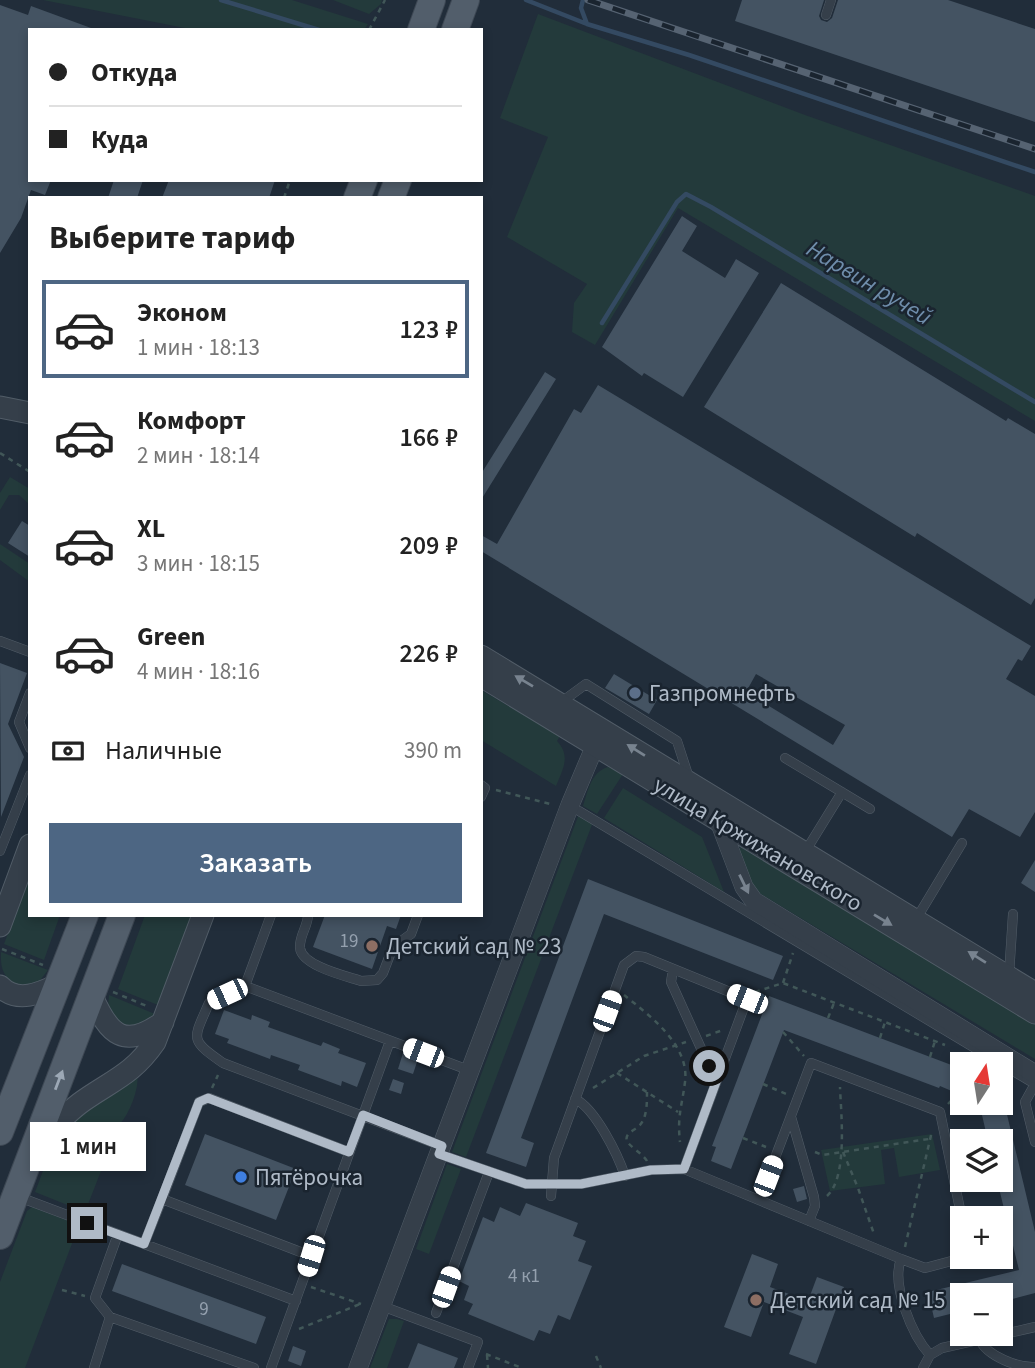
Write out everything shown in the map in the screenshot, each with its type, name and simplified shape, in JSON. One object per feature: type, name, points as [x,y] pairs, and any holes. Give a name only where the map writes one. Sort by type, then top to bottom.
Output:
[{"type":"main road","points":[[422,28],[432,0]]},
{"type":"main road","points":[[456,28],[466,0]]},
{"type":"main road","points":[[0,1132],[58,971],[84,917]]},
{"type":"main road","points":[[0,1236],[35,1144],[102,988],[121,919]]},
{"type":"street","points":[[0,407],[28,413]]},
{"type":"street","name":"улица Кржижановского","points":[[483,657],[555,710],[599,737],[719,821],[801,860]]},
{"type":"street","name":"улица Кржижановского","points":[[483,677],[555,710]]},
{"type":"street","points":[[358,1368],[374,1306],[441,1150],[599,737]]},
{"type":"street","name":"улица Кржижановского","points":[[599,737],[690,783],[801,860],[911,927],[1035,1013]]},
{"type":"street","points":[[719,821],[744,887],[754,901],[1035,1074]]},
{"type":"street","points":[[0,926],[28,850]]},
{"type":"street","points":[[35,1144],[81,1102],[127,1074],[142,1060],[155,1042],[159,1016],[202,917]]},
{"type":"street","name":"улица Кржижановского","points":[[911,927],[1035,993]]},
{"type":"street","points":[[0,986],[16,996],[29,996],[58,971]]},
{"type":"street","points":[[102,988],[107,1026],[117,1034],[129,1037],[141,1035],[159,1016]]},
{"type":"lane","points":[[826,15],[831,0]]},
{"type":"lane","points":[[0,641],[28,651]]},
{"type":"lane","points":[[555,710],[586,684],[677,741],[690,783]]},
{"type":"lane","points":[[28,698],[19,722],[28,743]]},
{"type":"lane","points":[[785,758],[870,809]]},
{"type":"lane","points":[[0,851],[28,780]]},
{"type":"lane","points":[[801,860],[842,792]]},
{"type":"lane","points":[[579,811],[1035,1084],[1025,1102],[1035,1142]]},
{"type":"lane","points":[[911,927],[962,843]]},
{"type":"lane","points":[[1009,977],[1013,914]]},
{"type":"lane","points":[[270,917],[245,986],[209,1003],[197,1030],[196,1039],[200,1047],[223,1063],[363,1115],[489,1172],[526,1184],[581,1184],[651,1170],[684,1169],[925,1268],[950,1261]]},
{"type":"lane","points":[[308,917],[300,943],[303,957],[311,963],[370,982],[377,980],[383,973],[393,947],[411,933],[417,917]]},
{"type":"lane","points":[[551,1196],[554,1158],[624,965],[636,956],[747,999],[684,1169]]},
{"type":"lane","points":[[673,969],[671,982],[709,1066],[719,1074]]},
{"type":"lane","points":[[245,986],[471,1071]]},
{"type":"lane","points":[[271,1368],[390,1041]]},
{"type":"lane","points":[[759,1200],[811,1063],[940,1112],[959,1206]]},
{"type":"lane","points":[[144,1244],[199,1102],[208,1098],[349,1152]]},
{"type":"lane","points":[[575,1100],[590,1109],[625,1176]]},
{"type":"lane","points":[[790,1117],[814,1197],[815,1206],[809,1221]]},
{"type":"lane","points":[[436,1313],[489,1172]]},
{"type":"lane","points":[[15,1196],[296,1301]]},
{"type":"lane","points":[[162,1199],[311,1256]]},
{"type":"lane","points":[[118,1234],[95,1298],[110,1317],[254,1368]]},
{"type":"lane","points":[[901,1259],[897,1279],[914,1334],[930,1355]]},
{"type":"lane","points":[[374,1306],[480,1345],[468,1368]]},
{"type":"lane","points":[[94,1368],[110,1317]]},
{"type":"lane","points":[[1013,1332],[1035,1327]]},
{"type":"lane","points":[[923,1368],[930,1355],[952,1346]]},
{"type":"lane","points":[[984,1346],[987,1351],[1024,1368],[1035,1367]]},
{"type":"path","points":[[370,28],[385,0]]},
{"type":"path","points":[[0,453],[28,471]]},
{"type":"path","points":[[483,790],[550,804]]},
{"type":"path","points":[[783,983],[797,941]]},
{"type":"path","points":[[2,949],[58,971]]},
{"type":"path","points":[[747,999],[752,993],[783,983],[955,1049]]},
{"type":"path","points":[[102,988],[159,1016]]},
{"type":"path","points":[[616,989],[652,1017],[675,1045],[686,1072],[678,1112],[684,1169]]},
{"type":"path","points":[[828,1018],[834,1003]]},
{"type":"path","points":[[880,1038],[885,1022]]},
{"type":"path","points":[[575,1100],[643,1056],[737,1026]]},
{"type":"path","points":[[783,1032],[811,1063]]},
{"type":"path","points":[[930,1056],[935,1041]]},
{"type":"path","points":[[208,1098],[223,1063]]},
{"type":"path","points":[[617,1073],[678,1112]]},
{"type":"path","points":[[832,1191],[843,1152],[839,1073]]},
{"type":"path","points":[[763,1084],[798,1098]]},
{"type":"path","points":[[647,1093],[642,1122],[626,1139],[642,1154],[651,1170]]},
{"type":"path","points":[[940,1112],[950,1102]]},
{"type":"path","points":[[901,1259],[930,1134]]},
{"type":"path","points":[[743,1138],[777,1152]]},
{"type":"path","points":[[822,1155],[929,1139]]},
{"type":"path","points":[[843,1152],[880,1251]]},
{"type":"path","points":[[303,1284],[360,1304],[374,1306]]},
{"type":"path","points":[[62,1290],[95,1298]]},
{"type":"path","points":[[283,1335],[360,1304]]},
{"type":"path","points":[[480,1345],[487,1355],[488,1368]]},
{"type":"path","points":[[487,1355],[522,1368]]},
{"type":"path","points":[[596,1356],[601,1368]]},
{"type":"green space","points":[[43,0],[292,0],[368,24],[365,28],[185,28]]},
{"type":"green space","points":[[333,0],[382,0],[369,14]]},
{"type":"green space","points":[[538,14],[805,115],[1035,196],[1035,421],[678,208],[595,345],[572,332],[574,303],[587,284],[507,237],[548,137],[500,118]]},
{"type":"green space","points":[[10,477],[28,488],[28,503],[19,495],[9,495],[0,510],[0,493]]},
{"type":"green space","points":[[0,544],[28,563],[28,581],[0,560]]},
{"type":"green space","points":[[483,691],[560,736],[557,741],[565,757],[556,786],[483,741]]},
{"type":"green space","points":[[608,767],[623,774],[597,814],[583,806],[594,778],[602,769]]},
{"type":"green space","points":[[623,788],[702,837],[724,892],[604,818]]},
{"type":"green space","points":[[579,814],[593,822],[466,1157],[452,1152]]},
{"type":"green space","points":[[739,848],[1035,1024],[1035,1059],[759,893],[750,882]]},
{"type":"green space","points":[[28,879],[28,917],[59,917],[44,960],[4,944]]},
{"type":"green space","points":[[144,917],[191,917],[158,1005],[118,989]]},
{"type":"green space","points":[[1,952],[48,970],[38,983],[24,988],[12,982],[5,974]]},
{"type":"green space","points":[[109,995],[155,1014],[142,1027],[120,1025],[108,1006]]},
{"type":"green space","points":[[137,1074],[133,1101],[119,1125],[85,1212],[35,1192],[54,1145],[69,1122],[87,1106]]},
{"type":"green space","points":[[932,1134],[940,1170],[899,1177],[894,1148],[881,1150],[885,1184],[830,1191],[821,1150]]},
{"type":"green space","points":[[447,1164],[461,1169],[429,1254],[416,1249]]},
{"type":"green space","points":[[32,1207],[79,1225],[25,1368],[0,1368],[0,1282],[27,1211]]},
{"type":"green space","points":[[389,1319],[404,1321],[387,1368],[370,1368]]},
{"type":"building","points":[[742,0],[824,0],[819,16],[827,22],[832,18],[838,0],[948,0],[1035,29],[1035,122],[735,21]]},
{"type":"building","points":[[0,5],[28,15],[31,6],[91,28],[28,28],[28,182],[50,182],[45,195],[31,190],[21,218],[0,253]]},
{"type":"building","points":[[113,182],[142,182],[138,196],[109,196]]},
{"type":"building","points":[[168,182],[274,182],[270,196],[163,196]]},
{"type":"building","points":[[682,216],[697,226],[682,251],[725,278],[736,259],[759,273],[683,397],[644,373],[642,376],[602,347]]},
{"type":"building","points":[[781,283],[1006,421],[1008,418],[1035,434],[1035,598],[1031,605],[917,533],[915,537],[704,407]]},
{"type":"building","points":[[545,372],[556,379],[483,497],[483,471]]},
{"type":"building","points":[[598,385],[1031,646],[1022,661],[1018,659],[1006,679],[1035,696],[1035,812],[1020,837],[969,809],[952,837],[483,552],[483,536],[497,544],[574,409],[581,413]],"holes":[[[756,674],[845,725],[833,745],[746,692]]]},
{"type":"building","points":[[22,521],[28,525],[28,556],[8,543]]},
{"type":"building","points":[[0,663],[27,673],[8,724],[24,757],[1,817]]},
{"type":"building","points":[[614,674],[657,700],[649,714],[605,688]]},
{"type":"building","points":[[1035,860],[1035,892],[1021,883]]},
{"type":"building","points":[[588,879],[783,956],[773,980],[604,914],[521,1138],[534,1143],[526,1167],[486,1153]]},
{"type":"building","points":[[324,917],[400,917],[396,929],[387,926],[372,969],[313,947]]},
{"type":"building","points":[[769,996],[950,1064],[950,1090],[784,1030],[731,1169],[711,1161],[716,1147],[712,1146]]},
{"type":"building","points":[[224,1010],[251,1020],[252,1015],[270,1022],[268,1027],[321,1046],[323,1042],[340,1049],[338,1053],[366,1063],[357,1087],[342,1081],[341,1086],[298,1070],[300,1065],[271,1055],[270,1059],[227,1043],[229,1039],[215,1034]]},
{"type":"building","points":[[403,1053],[418,1059],[413,1074],[398,1069]]},
{"type":"building","points":[[393,1079],[404,1083],[401,1094],[389,1090]]},
{"type":"building","points":[[982,1115],[1007,1115],[1010,1129],[985,1129]]},
{"type":"building","name":"Пятёрочка","points":[[205,1134],[296,1169],[276,1220],[185,1185]]},
{"type":"building","points":[[1013,1140],[1035,1232],[1035,1293],[1013,1299],[1013,1283],[965,1283],[1019,1270],[1013,1245],[1013,1206],[1003,1206],[1000,1192],[1013,1192]]},
{"type":"building","points":[[804,1186],[807,1199],[797,1202],[793,1189]]},
{"type":"building","points":[[526,1203],[578,1223],[573,1236],[586,1241],[578,1261],[592,1266],[570,1320],[558,1315],[550,1334],[539,1330],[534,1341],[468,1314],[473,1304],[464,1300],[469,1286],[459,1281],[483,1217],[494,1222],[500,1207],[520,1216]]},
{"type":"building","points":[[752,1254],[778,1264],[770,1287],[808,1301],[817,1277],[844,1287],[816,1364],[789,1354],[803,1317],[764,1302],[751,1337],[724,1327]]},
{"type":"building","points":[[122,1264],[266,1317],[256,1344],[112,1291]]},
{"type":"building","points":[[950,1287],[950,1314],[934,1318],[928,1292]]},
{"type":"building","points":[[418,1343],[458,1358],[454,1368],[408,1368]]},
{"type":"building","points":[[293,1346],[306,1351],[301,1366],[288,1361]]},
{"type":"waterway","points":[[221,0],[312,28]]},
{"type":"waterway","points":[[526,0],[587,24]]},
{"type":"waterway","points":[[583,0],[581,8],[587,24],[689,55],[1035,172]]},
{"type":"waterway","name":"Нарвин ручей","points":[[602,323],[677,202],[686,194],[1035,402]]},
{"type":"railway","points":[[588,0],[1035,149]]},
{"type":"place","name":"Газпромнефть","points":[[635,693]]},
{"type":"place","name":"Детский сад № 23","points":[[372,946]]},
{"type":"place","name":"Пятёрочка","points":[[241,1177]]},
{"type":"place","name":"Детский сад № 15","points":[[756,1300]]},
{"type":"route","points":[[87,1223],[144,1244],[199,1102],[208,1098],[349,1152],[363,1115],[442,1146],[439,1154],[526,1184],[581,1184],[651,1170],[684,1169],[719,1074],[709,1066]]}]
